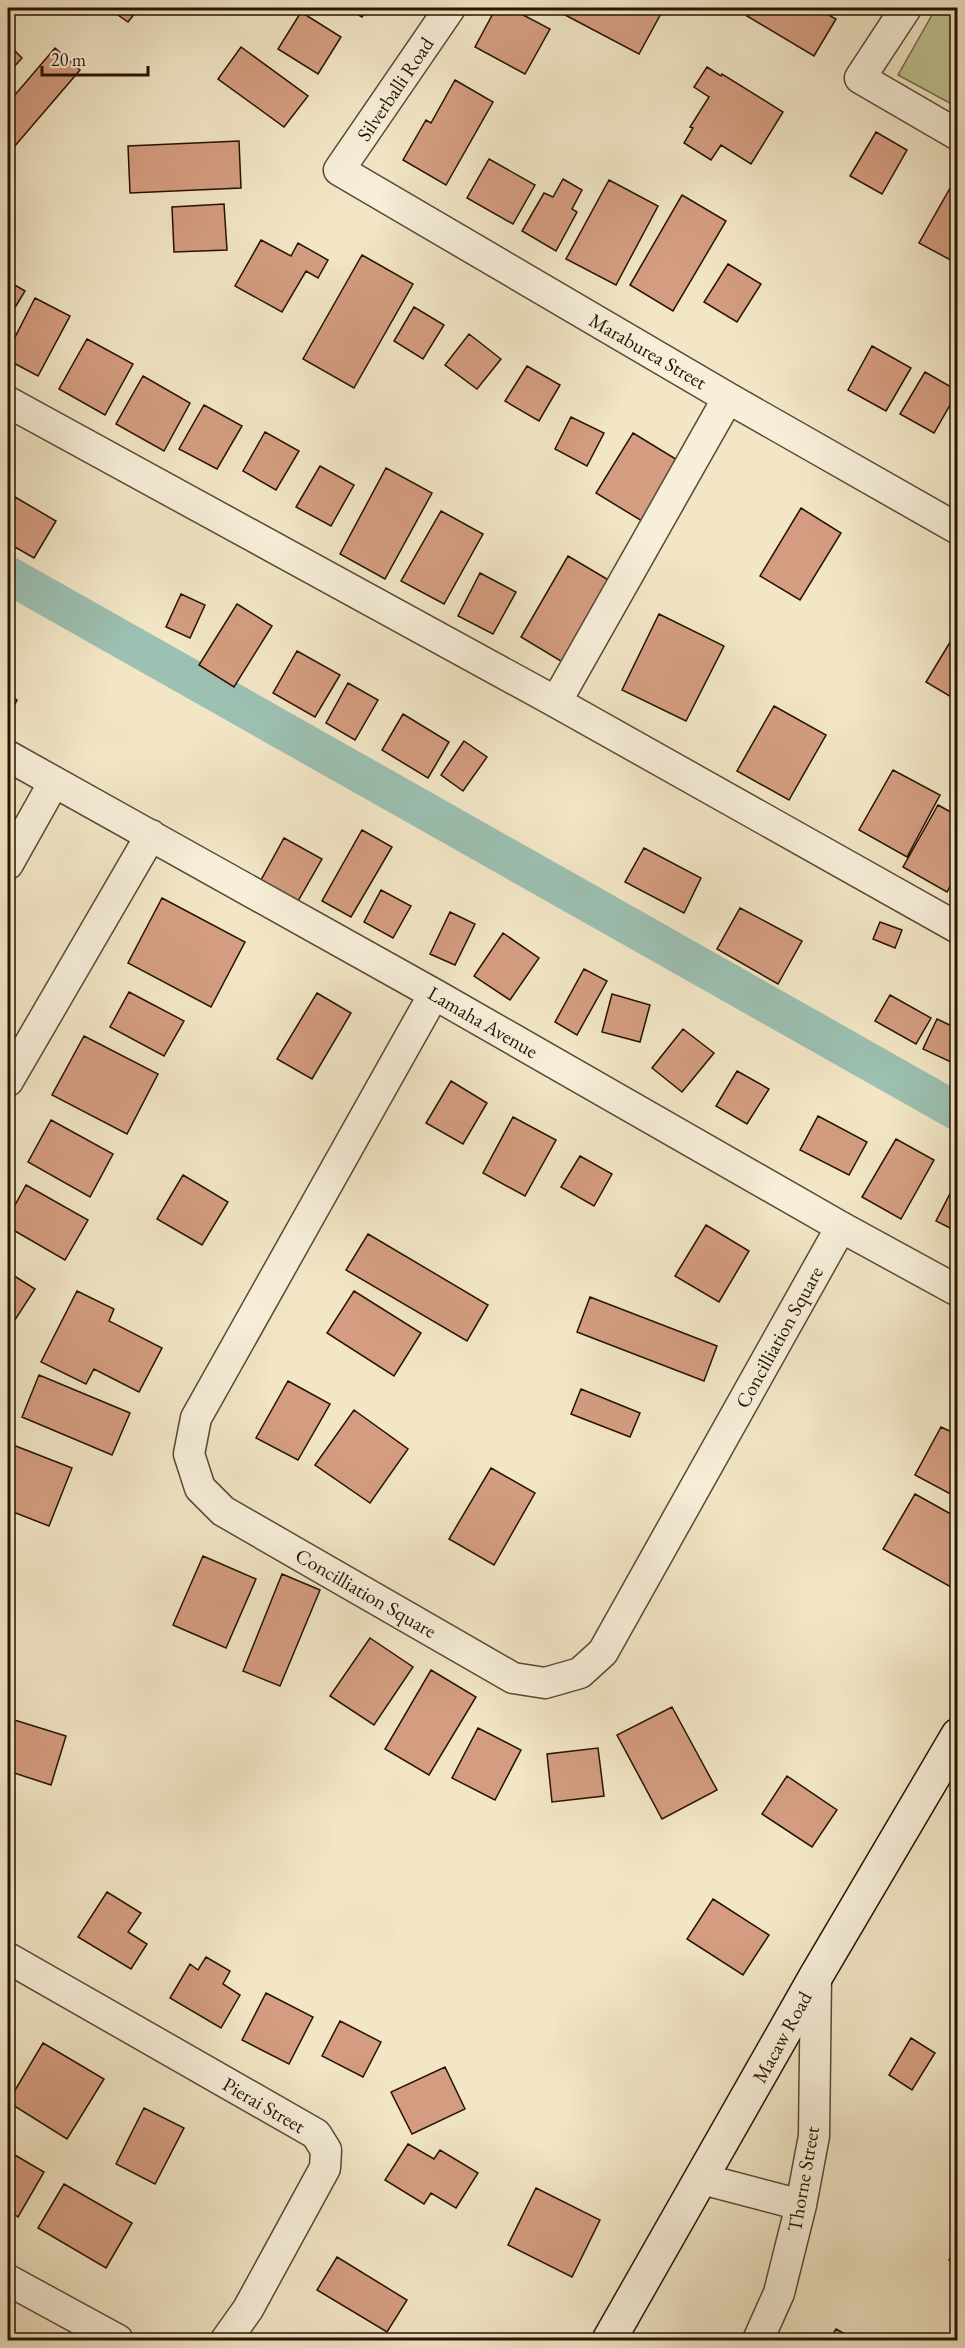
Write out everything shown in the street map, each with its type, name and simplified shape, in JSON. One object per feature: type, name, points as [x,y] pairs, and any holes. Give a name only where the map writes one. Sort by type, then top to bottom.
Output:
[{"type":"street","name":"Silverballi Road","points":[[339,170],[450,8]]},
{"type":"street","points":[[906,8],[860,78],[957,135]]},
{"type":"street","name":"Maraburea Street","points":[[339,170],[728,399],[957,529]]},
{"type":"street","points":[[556,702],[728,399]]},
{"type":"street","points":[[8,402],[556,702],[957,928]]},
{"type":"street","name":"Lamaha Avenue","points":[[8,756],[434,994],[957,1291]]},
{"type":"street","points":[[8,864],[54,782]]},
{"type":"street","points":[[8,1081],[151,835]]},
{"type":"street","name":"Concilliation Square","points":[[434,994],[196,1418],[189,1454],[200,1488],[223,1511],[492,1666],[513,1678],[545,1683],[580,1673],[603,1652],[841,1227]]},
{"type":"street","name":"Macaw Road","points":[[609,2340],[816,1976],[957,1735]]},
{"type":"street","name":"Pierai Street","points":[[8,1958],[316,2134],[326,2150],[325,2168],[248,2309],[226,2340]]},
{"type":"street","name":"Thorne Street","points":[[758,2340],[779,2293],[801,2205],[814,2136],[816,1976]]},
{"type":"street","points":[[702,2179],[801,2205]]},
{"type":"street","points":[[8,2280],[118,2340]]},
{"type":"green space","points":[[936,8],[957,8],[957,107],[898,75]]},
{"type":"building","points":[[108,8],[139,8],[128,22]]},
{"type":"building","points":[[346,8],[368,8],[362,17]]},
{"type":"building","points":[[496,8],[510,8],[550,29],[525,74],[475,47]]},
{"type":"building","points":[[552,8],[664,8],[639,54]]},
{"type":"building","points":[[753,8],[816,8],[836,19],[814,56],[747,16]]},
{"type":"building","points":[[301,12],[341,37],[318,74],[278,49]]},
{"type":"building","points":[[8,44],[22,58],[13,68],[8,63]]},
{"type":"building","points":[[241,47],[308,96],[284,127],[218,79]]},
{"type":"building","points":[[55,48],[80,70],[8,154],[8,103]]},
{"type":"building","points":[[707,67],[783,112],[751,164],[721,145],[711,160],[684,143],[693,128],[690,127],[709,97],[694,87]]},
{"type":"building","points":[[455,80],[493,102],[446,185],[403,160],[426,120],[431,123]]},
{"type":"building","points":[[876,132],[907,150],[882,194],[850,176]]},
{"type":"building","points":[[239,141],[241,188],[130,193],[128,146]]},
{"type":"building","points":[[489,159],[535,185],[513,224],[467,198]]},
{"type":"building","points":[[958,174],[958,264],[919,243]]},
{"type":"building","points":[[563,179],[582,190],[572,209],[577,212],[556,251],[522,231],[544,193],[553,197]]},
{"type":"building","points":[[609,180],[658,206],[616,285],[566,259]]},
{"type":"building","points":[[682,195],[726,221],[673,311],[630,285]]},
{"type":"building","points":[[224,204],[227,250],[174,252],[172,207]]},
{"type":"building","points":[[261,240],[291,256],[298,243],[328,260],[318,278],[306,271],[282,312],[235,286]]},
{"type":"building","points":[[362,255],[413,284],[354,388],[303,359]]},
{"type":"building","points":[[728,264],[761,284],[737,322],[704,302]]},
{"type":"building","points":[[8,281],[25,291],[8,319]]},
{"type":"building","points":[[35,298],[70,316],[38,376],[8,360],[8,351]]},
{"type":"building","points":[[414,307],[444,325],[423,359],[394,341]]},
{"type":"building","points":[[469,334],[501,359],[477,389],[445,365]]},
{"type":"building","points":[[87,339],[133,364],[105,415],[59,389]]},
{"type":"building","points":[[872,346],[911,368],[886,411],[848,390]]},
{"type":"building","points":[[527,366],[560,385],[539,421],[505,401]]},
{"type":"building","points":[[925,372],[958,391],[934,433],[900,414]]},
{"type":"building","points":[[143,376],[190,403],[164,451],[116,424]]},
{"type":"building","points":[[204,405],[242,426],[217,469],[179,449]]},
{"type":"building","points":[[571,417],[604,433],[587,466],[555,449]]},
{"type":"building","points":[[265,432],[299,451],[276,490],[243,471]]},
{"type":"building","points":[[633,433],[679,461],[642,521],[596,493]]},
{"type":"building","points":[[320,466],[354,485],[331,526],[296,507]]},
{"type":"building","points":[[386,468],[432,493],[385,579],[340,554]]},
{"type":"building","points":[[15,497],[56,521],[34,558],[8,543],[8,509]]},
{"type":"building","points":[[801,508],[841,533],[800,600],[760,576]]},
{"type":"building","points":[[441,511],[483,534],[444,604],[401,581]]},
{"type":"building","points":[[568,556],[612,582],[564,663],[521,637]]},
{"type":"building","points":[[480,573],[516,592],[493,634],[458,616]]},
{"type":"building","points":[[181,594],[205,605],[190,638],[166,627]]},
{"type":"building","points":[[237,604],[272,626],[234,687],[199,665]]},
{"type":"building","points":[[659,614],[724,646],[686,721],[622,690]]},
{"type":"building","points":[[958,629],[958,701],[926,682]]},
{"type":"building","points":[[297,651],[340,675],[315,717],[273,693]]},
{"type":"building","points":[[348,683],[378,700],[355,740],[326,723]]},
{"type":"building","points":[[8,695],[17,700],[8,718]]},
{"type":"building","points":[[774,706],[826,735],[789,800],[737,771]]},
{"type":"building","points":[[403,714],[449,742],[428,778],[382,750]]},
{"type":"building","points":[[464,741],[487,757],[463,791],[441,775]]},
{"type":"building","points":[[893,770],[940,795],[907,857],[859,830]]},
{"type":"building","points":[[938,805],[958,816],[958,872],[947,892],[903,867]]},
{"type":"building","points":[[362,830],[392,847],[351,917],[322,901]]},
{"type":"building","points":[[284,838],[322,859],[298,901],[261,880]]},
{"type":"building","points":[[644,848],[701,878],[684,913],[625,882]]},
{"type":"building","points":[[381,890],[411,906],[393,938],[364,922]]},
{"type":"building","points":[[162,898],[245,942],[211,1007],[128,963]]},
{"type":"building","points":[[740,908],[802,941],[778,984],[717,949]]},
{"type":"building","points":[[450,912],[475,924],[455,965],[430,954]]},
{"type":"building","points":[[880,922],[902,930],[895,948],[873,939]]},
{"type":"building","points":[[503,933],[539,958],[510,1000],[474,976]]},
{"type":"building","points":[[584,969],[607,981],[577,1035],[555,1022]]},
{"type":"building","points":[[129,992],[184,1021],[164,1056],[110,1027]]},
{"type":"building","points":[[317,993],[351,1013],[312,1079],[277,1059]]},
{"type":"building","points":[[612,994],[650,1005],[640,1042],[602,1032]]},
{"type":"building","points":[[890,995],[931,1018],[916,1044],[875,1021]]},
{"type":"building","points":[[937,1019],[958,1029],[958,1048],[951,1062],[923,1049]]},
{"type":"building","points":[[683,1029],[714,1053],[682,1092],[652,1068]]},
{"type":"building","points":[[84,1036],[158,1074],[127,1134],[52,1095]]},
{"type":"building","points":[[737,1071],[769,1089],[747,1124],[716,1106]]},
{"type":"building","points":[[451,1081],[487,1103],[463,1144],[426,1123]]},
{"type":"building","points":[[818,1116],[867,1142],[849,1175],[800,1150]]},
{"type":"building","points":[[513,1117],[556,1140],[525,1196],[483,1173]]},
{"type":"building","points":[[51,1120],[113,1154],[90,1197],[28,1162]]},
{"type":"building","points":[[896,1139],[934,1160],[901,1219],[862,1197]]},
{"type":"building","points":[[580,1156],[612,1174],[594,1206],[561,1187]]},
{"type":"building","points":[[183,1175],[228,1202],[202,1245],[157,1219]]},
{"type":"building","points":[[955,1184],[958,1185],[958,1232],[936,1221]]},
{"type":"building","points":[[26,1185],[88,1220],[65,1260],[8,1227],[8,1218]]},
{"type":"building","points":[[706,1225],[749,1251],[719,1302],[675,1276]]},
{"type":"building","points":[[368,1234],[488,1305],[467,1341],[346,1270]]},
{"type":"building","points":[[8,1272],[35,1289],[13,1323],[8,1319]]},
{"type":"building","points":[[77,1291],[114,1309],[109,1321],[162,1348],[139,1392],[94,1369],[86,1384],[41,1362]]},
{"type":"building","points":[[354,1291],[421,1333],[394,1376],[327,1333]]},
{"type":"building","points":[[590,1297],[717,1346],[704,1381],[577,1332]]},
{"type":"building","points":[[39,1375],[130,1413],[112,1455],[22,1417]]},
{"type":"building","points":[[288,1381],[330,1404],[298,1460],[256,1438]]},
{"type":"building","points":[[581,1389],[640,1413],[630,1437],[571,1414]]},
{"type":"building","points":[[354,1410],[408,1449],[370,1503],[315,1465]]},
{"type":"building","points":[[941,1427],[958,1435],[958,1498],[915,1475]]},
{"type":"building","points":[[8,1443],[72,1468],[49,1526],[8,1510]]},
{"type":"building","points":[[491,1468],[535,1493],[494,1565],[449,1539]]},
{"type":"building","points":[[915,1494],[958,1518],[958,1591],[883,1549]]},
{"type":"building","points":[[203,1556],[256,1579],[226,1648],[173,1625]]},
{"type":"building","points":[[282,1574],[320,1590],[280,1686],[243,1671]]},
{"type":"building","points":[[370,1638],[413,1667],[374,1725],[330,1696]]},
{"type":"building","points":[[431,1670],[476,1697],[429,1775],[385,1749]]},
{"type":"building","points":[[672,1707],[717,1790],[662,1819],[617,1735]]},
{"type":"building","points":[[8,1718],[66,1736],[51,1785],[8,1771]]},
{"type":"building","points":[[478,1728],[521,1750],[495,1800],[452,1778]]},
{"type":"building","points":[[598,1748],[604,1796],[552,1802],[547,1754]]},
{"type":"building","points":[[787,1776],[837,1810],[812,1847],[762,1814]]},
{"type":"building","points":[[107,1892],[141,1913],[128,1932],[147,1944],[131,1969],[78,1937]]},
{"type":"building","points":[[713,1899],[769,1935],[743,1975],[687,1939]]},
{"type":"building","points":[[206,1957],[230,1971],[223,1984],[240,1995],[221,2028],[170,1998],[190,1964],[198,1970]]},
{"type":"building","points":[[266,1993],[313,2017],[289,2064],[242,2040]]},
{"type":"building","points":[[958,2004],[958,2026],[951,2024]]},
{"type":"building","points":[[340,2021],[381,2042],[363,2077],[322,2056]]},
{"type":"building","points":[[911,2038],[935,2053],[912,2090],[889,2075]]},
{"type":"building","points":[[43,2043],[104,2079],[67,2139],[8,2102]]},
{"type":"building","points":[[445,2067],[465,2109],[412,2134],[391,2092]]},
{"type":"building","points":[[144,2108],[184,2128],[155,2184],[116,2164]]},
{"type":"building","points":[[408,2144],[434,2159],[440,2150],[478,2173],[456,2208],[431,2193],[424,2204],[385,2180]]},
{"type":"building","points":[[8,2151],[44,2172],[18,2217],[8,2210]]},
{"type":"building","points":[[64,2184],[132,2223],[106,2268],[38,2228]]},
{"type":"building","points":[[536,2188],[600,2220],[572,2277],[508,2245]]},
{"type":"building","points":[[958,2243],[958,2264],[949,2260]]},
{"type":"building","points":[[337,2257],[407,2300],[387,2332],[317,2290]]},
{"type":"building","points":[[836,2329],[856,2340],[829,2340]]},
{"type":"waterway","points":[[8,575],[958,1112]]}]
